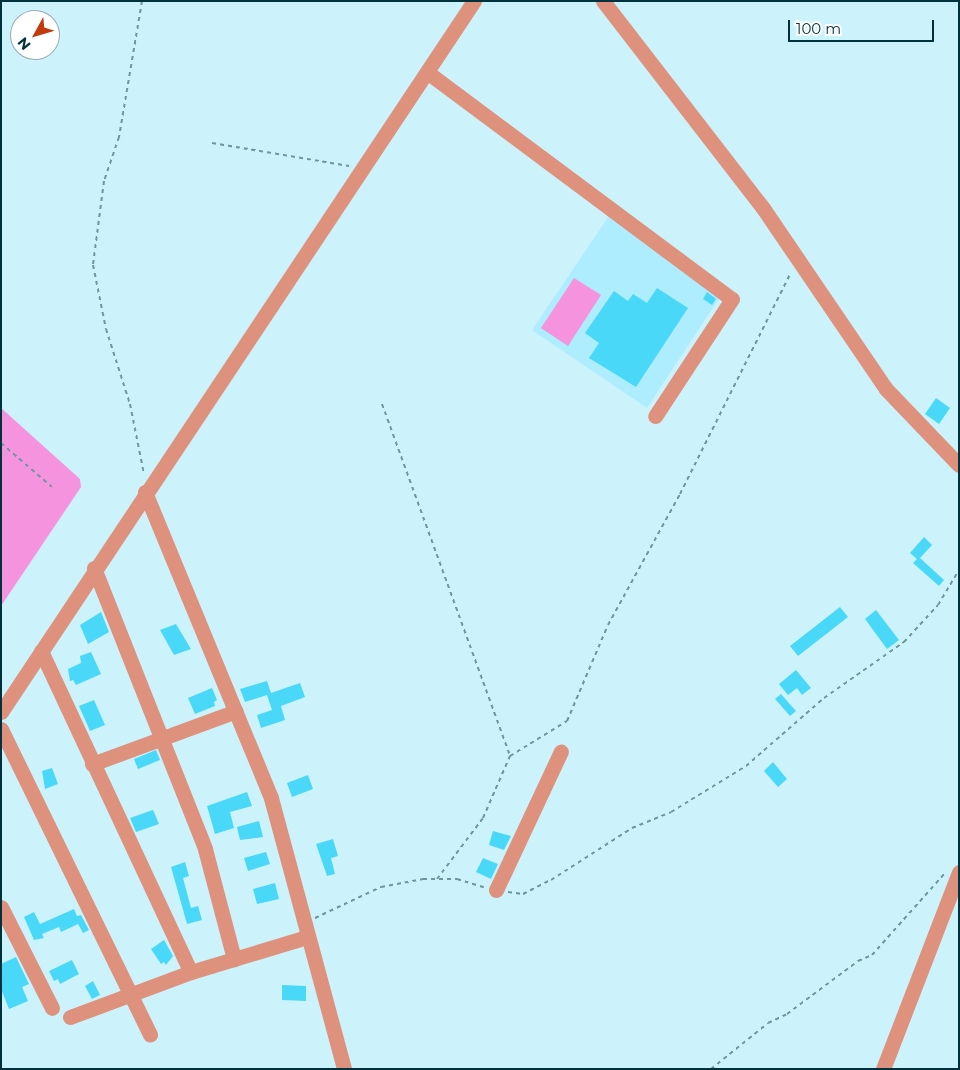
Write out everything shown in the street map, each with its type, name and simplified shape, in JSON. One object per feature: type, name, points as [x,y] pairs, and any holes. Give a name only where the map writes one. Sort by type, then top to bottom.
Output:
[{"type":"street","points":[[1,712],[94,568],[474,1]]},
{"type":"street","points":[[603,1],[763,208],[886,389],[959,465]]},
{"type":"street","points":[[427,72],[732,299],[655,416]]},
{"type":"street","points":[[145,492],[271,798],[305,931],[344,1069]]},
{"type":"street","points":[[94,568],[163,738],[205,849],[234,959]]},
{"type":"street","points":[[41,651],[92,764],[191,972]]},
{"type":"street","points":[[92,764],[236,710]]},
{"type":"street","points":[[1,729],[150,1035]]},
{"type":"street","points":[[496,890],[561,752]]},
{"type":"street","points":[[883,1069],[953,872]]},
{"type":"street","points":[[1,908],[52,1008]]},
{"type":"street","points":[[70,1017],[131,993],[234,959],[305,931]]},
{"type":"path","points":[[142,1],[119,137],[104,181],[93,265],[106,329],[130,404],[142,460],[145,492]]},
{"type":"path","points":[[212,143],[363,169]]},
{"type":"path","points":[[437,879],[482,818],[510,756],[568,721],[608,624],[675,502],[798,259]]},
{"type":"path","points":[[382,404],[510,756]]},
{"type":"path","points":[[1,443],[52,487]]},
{"type":"path","points":[[305,931],[381,887],[458,878],[496,890],[523,894],[551,880],[632,828],[671,812],[746,766],[824,698],[904,642],[938,606],[959,570]]},
{"type":"path","points":[[712,1069],[768,1023],[787,1014],[858,961],[872,955],[953,872]]},
{"type":"shaded area","points":[[609,216],[720,297],[647,408],[532,330]]},
{"type":"shaded area","points":[[574,278],[601,295],[568,346],[541,328]]},
{"type":"shaded area","points":[[1,408],[80,479],[81,487],[1,606]]},
{"type":"building","points":[[657,288],[688,308],[636,387],[589,358],[599,343],[585,333],[614,291],[628,301],[633,294],[647,303]]},
{"type":"building","points":[[707,292],[716,299],[712,305],[703,299]]},
{"type":"building","points":[[936,398],[950,408],[939,424],[925,414]]},
{"type":"building","points":[[924,537],[932,545],[920,558],[944,580],[939,586],[913,563],[917,559],[910,553]]},
{"type":"building","points":[[840,607],[848,617],[798,656],[790,646]]},
{"type":"building","points":[[876,610],[899,640],[887,649],[865,619]]},
{"type":"building","points":[[101,612],[109,632],[88,644],[80,625]]},
{"type":"building","points":[[176,624],[191,649],[174,655],[160,630]]},
{"type":"building","points":[[91,652],[101,674],[76,685],[73,680],[70,681],[68,669],[81,663],[80,656]]},
{"type":"building","points":[[796,670],[811,688],[802,695],[797,688],[788,695],[779,684]]},
{"type":"building","points":[[267,681],[271,693],[300,683],[305,697],[281,706],[285,720],[261,728],[257,715],[272,710],[267,695],[245,702],[240,689]]},
{"type":"building","points":[[212,688],[217,700],[214,702],[215,706],[195,714],[188,698]]},
{"type":"building","points":[[781,694],[796,711],[790,716],[775,699]]},
{"type":"building","points":[[94,700],[105,725],[90,731],[79,706]]},
{"type":"building","points":[[156,750],[160,760],[138,769],[134,759]]},
{"type":"building","points":[[773,762],[787,779],[778,787],[764,771]]},
{"type":"building","points":[[52,768],[58,784],[45,789],[42,771]]},
{"type":"building","points":[[308,775],[313,789],[292,797],[287,783]]},
{"type":"building","points":[[247,792],[252,806],[230,812],[234,828],[215,834],[207,806]]},
{"type":"building","points":[[153,810],[159,824],[136,832],[130,818]]},
{"type":"building","points":[[259,821],[263,837],[240,840],[237,827]]},
{"type":"building","points":[[493,831],[511,836],[504,850],[489,845]]},
{"type":"building","points":[[333,839],[338,856],[331,858],[335,874],[327,876],[316,844]]},
{"type":"building","points":[[266,852],[270,864],[248,871],[244,858]]},
{"type":"building","points":[[483,858],[498,864],[491,879],[476,872]]},
{"type":"building","points":[[185,862],[189,876],[183,878],[191,908],[198,906],[202,920],[187,924],[171,867]]},
{"type":"building","points":[[275,883],[279,899],[257,904],[253,889]]},
{"type":"building","points":[[74,909],[77,916],[81,915],[89,930],[83,933],[78,924],[61,932],[59,927],[42,934],[44,938],[34,940],[24,917],[34,912],[40,924]]},
{"type":"building","points":[[164,940],[173,956],[166,965],[164,962],[161,964],[151,949]]},
{"type":"building","points":[[16,957],[29,984],[22,987],[28,1001],[9,1009],[1,989],[1,964]]},
{"type":"building","points":[[72,960],[79,974],[60,984],[58,979],[54,981],[49,971]]},
{"type":"building","points":[[93,981],[100,995],[92,999],[85,986]]},
{"type":"building","points":[[282,985],[306,986],[306,1001],[282,1000]]}]
